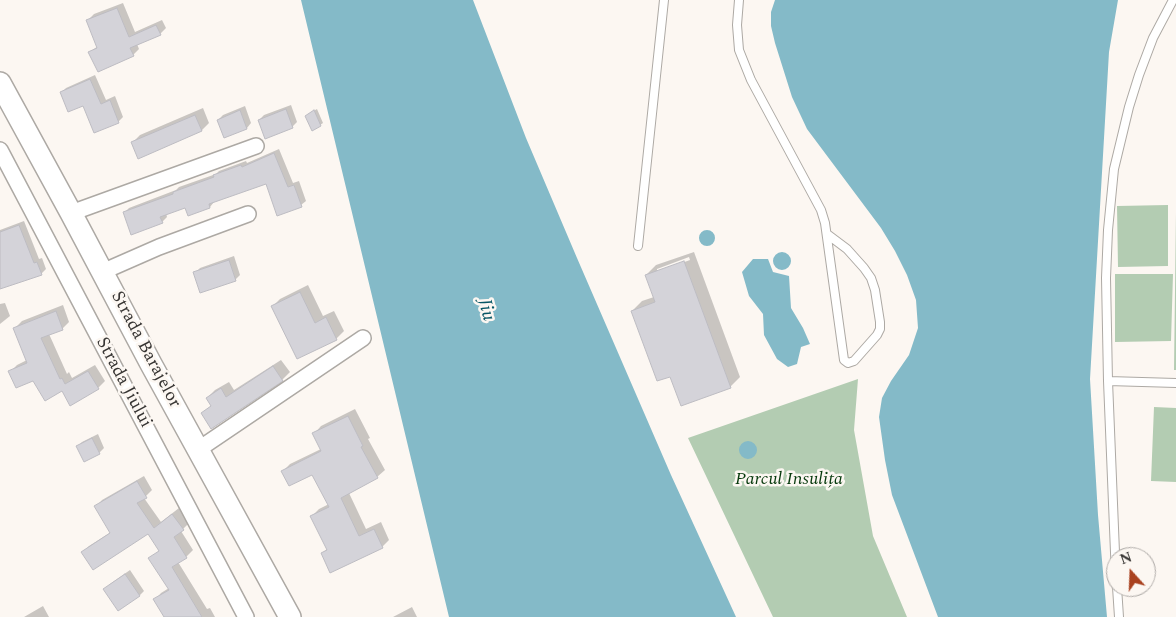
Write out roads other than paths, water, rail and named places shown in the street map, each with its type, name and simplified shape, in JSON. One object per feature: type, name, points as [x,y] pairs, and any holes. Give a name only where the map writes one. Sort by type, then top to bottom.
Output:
[{"type":"main road","name":"Strada Barajelor","points":[[0,83],[290,617]]},
{"type":"street","points":[[71,213],[256,146]]},
{"type":"street","name":"Strada Jiului","points":[[0,150],[246,617]]},
{"type":"street","points":[[102,272],[159,247],[248,214]]},
{"type":"street","points":[[199,449],[363,338]]},
{"type":"lane","points":[[638,246],[664,0]]},
{"type":"lane","points":[[739,0],[737,25],[739,50],[751,80],[821,210],[825,223],[844,360],[848,363],[854,361],[877,335],[880,329],[880,322],[871,278],[848,249],[827,234]]},
{"type":"lane","points":[[1115,547],[1108,381],[1106,268],[1114,169],[1139,75],[1153,38],[1173,0]]},
{"type":"lane","points":[[1108,381],[1176,384]]},
{"type":"lane","points":[[1118,597],[1119,617]]},
{"type":"water","name":"Jiu","points":[[301,0],[473,0],[526,138],[577,258],[671,475],[736,617],[449,617]]},
{"type":"water","points":[[775,0],[1118,0],[1109,52],[1090,379],[1098,515],[1107,617],[938,617],[892,495],[879,417],[882,398],[909,355],[918,328],[916,300],[907,275],[881,228],[807,129],[792,97],[775,43],[771,26],[771,12]]},
{"type":"water","points":[[707,230],[715,238],[707,246],[699,238]]},
{"type":"water","points":[[782,252],[790,257],[791,261],[786,269],[782,270],[774,265],[773,261],[778,253]]},
{"type":"water","points":[[753,259],[768,259],[773,272],[789,276],[791,308],[810,344],[801,347],[797,364],[788,367],[777,359],[764,335],[763,314],[749,296],[742,272]]},
{"type":"water","points":[[748,441],[754,444],[757,450],[754,456],[748,459],[742,456],[739,450],[742,444]]},
{"type":"park label","name":"Parcul Insulița","points":[[789,480]]}]
